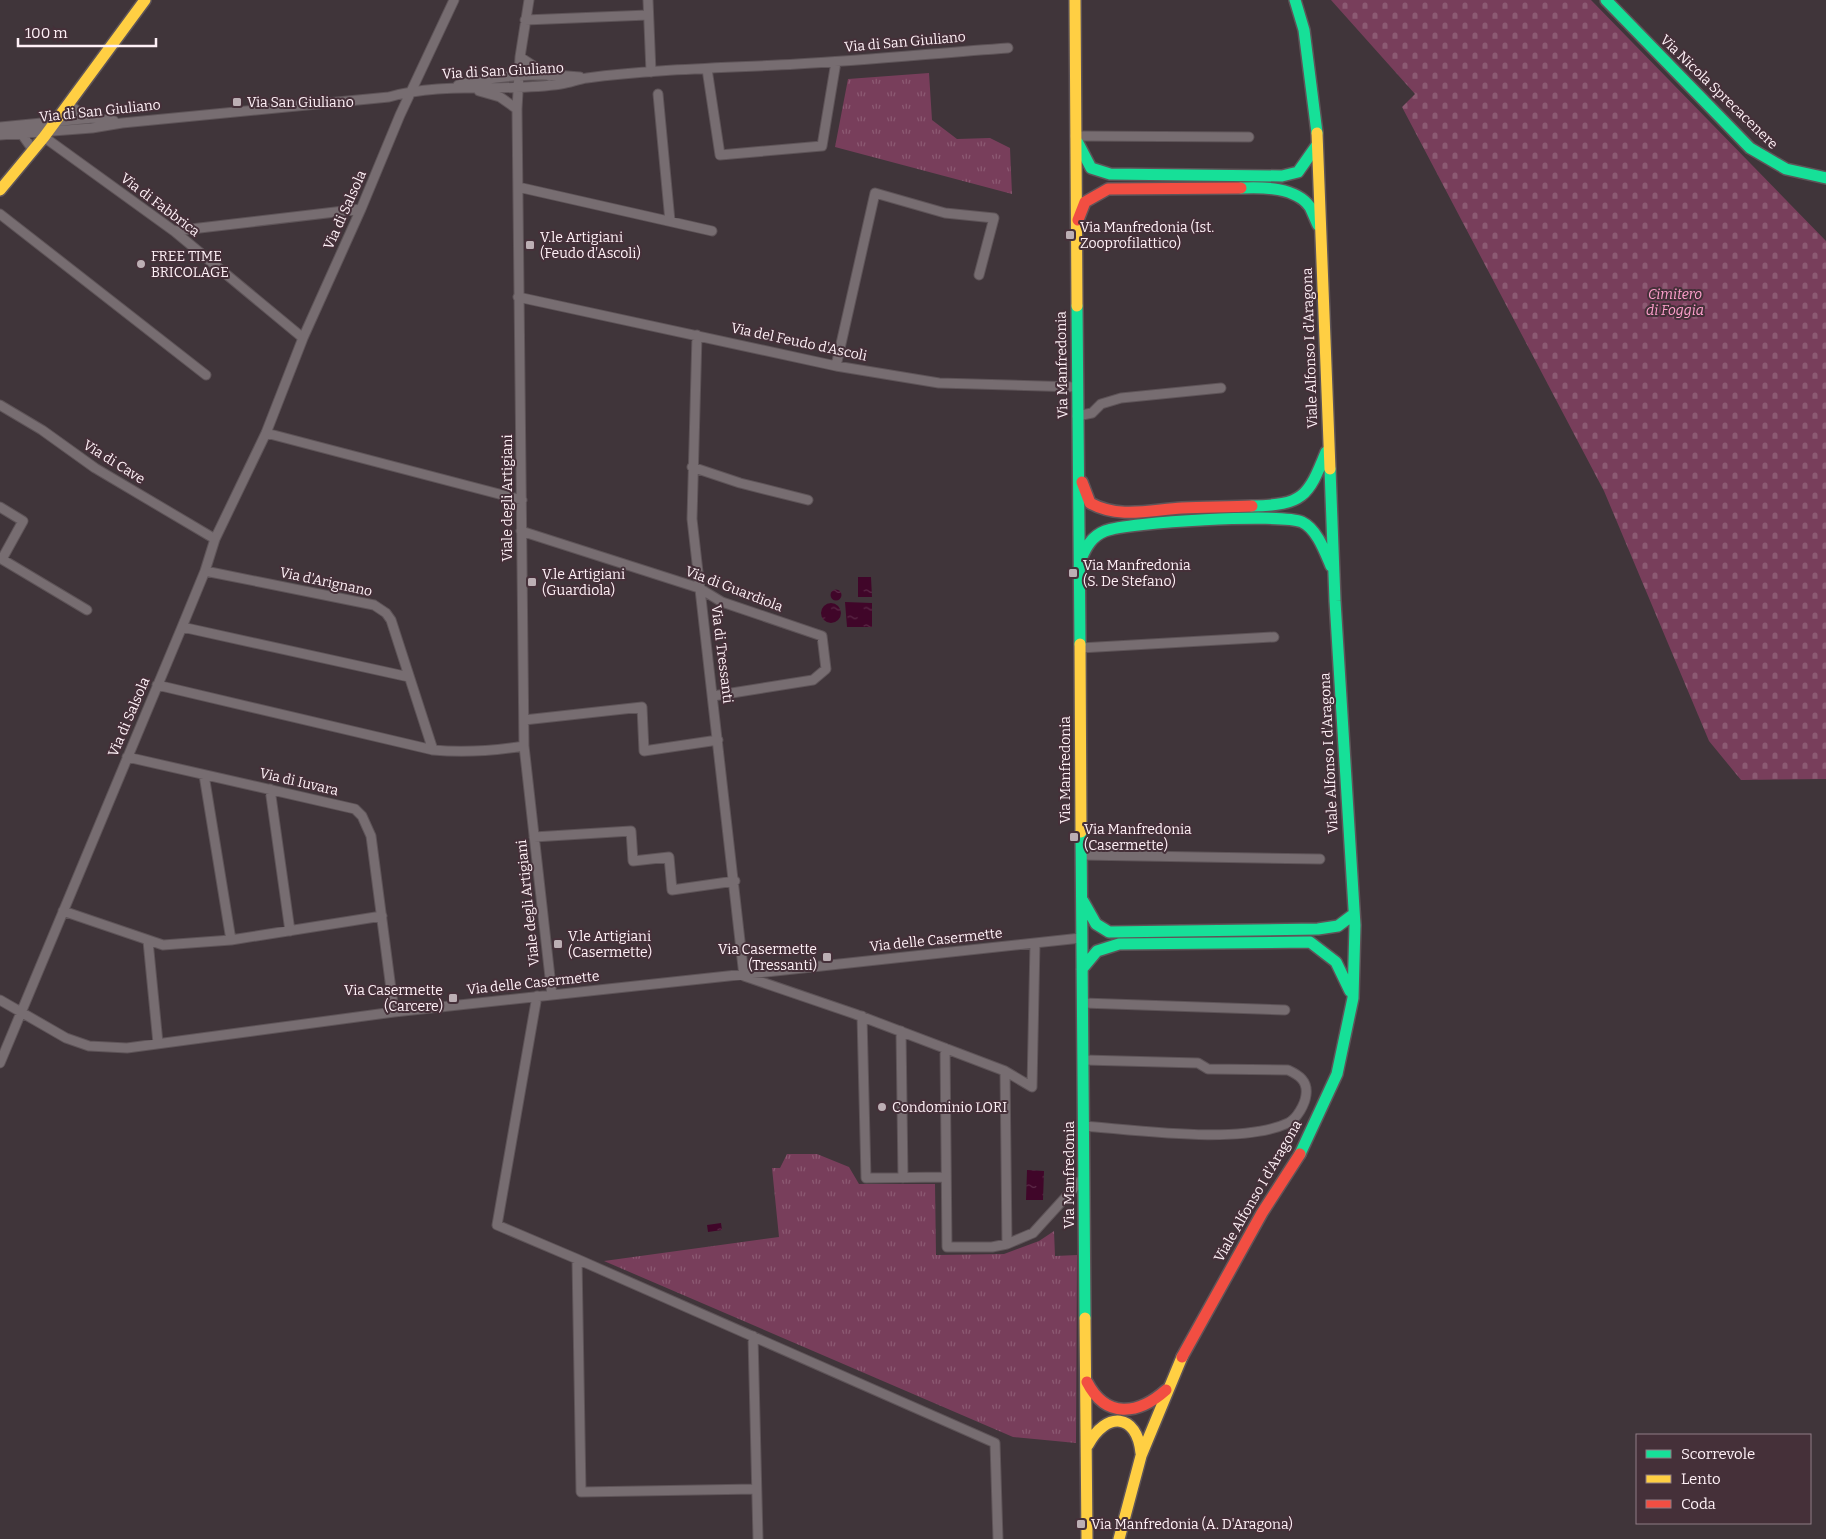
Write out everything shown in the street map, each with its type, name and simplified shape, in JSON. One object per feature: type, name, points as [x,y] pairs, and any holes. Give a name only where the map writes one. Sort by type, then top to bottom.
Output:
[{"type":"main road","points":[[0,190],[50,129],[145,0]]},
{"type":"main road","name":"Via Manfredonia","points":[[1074,0],[1087,1539]]},
{"type":"main road","name":"Viale Alfonso I d'Aragona","points":[[1141,1456],[1169,1386],[1216,1294],[1262,1213],[1307,1142],[1337,1074],[1352,998],[1354,914],[1334,573],[1317,143],[1304,30],[1295,0]]},
{"type":"main road","name":"Via Nicola Sprecacenere","points":[[1606,0],[1750,148],[1768,162],[1794,173],[1826,178]]},
{"type":"main road","points":[[1075,136],[1081,152],[1091,168],[1110,174],[1156,176],[1282,176],[1298,172],[1317,143]]},
{"type":"main road","points":[[1075,224],[1085,202],[1108,189],[1208,190],[1260,187],[1291,193],[1309,206],[1320,229]]},
{"type":"main road","points":[[1078,468],[1090,503],[1105,511],[1124,513],[1182,508],[1270,506],[1299,499],[1312,485],[1329,444]]},
{"type":"main road","points":[[1079,565],[1090,540],[1106,530],[1134,526],[1275,518],[1302,522],[1321,543],[1334,573]]},
{"type":"main road","points":[[1082,899],[1096,924],[1109,932],[1318,930],[1337,927],[1347,923],[1354,914]]},
{"type":"main road","points":[[1082,969],[1090,955],[1097,950],[1119,944],[1310,942],[1330,953],[1343,972],[1352,998]]},
{"type":"main road","points":[[1085,1373],[1094,1396],[1112,1409],[1144,1407],[1158,1398],[1169,1386]]},
{"type":"main road","points":[[1086,1455],[1091,1436],[1105,1422],[1116,1420],[1128,1424],[1136,1432],[1141,1442],[1141,1456],[1119,1539]]},
{"type":"street","name":"Via di Salsola","points":[[0,1063],[205,571],[215,538],[266,433],[303,338],[361,209],[400,115],[454,0]]},
{"type":"street","name":"Viale degli Artigiani","points":[[529,0],[520,57],[517,109],[524,746],[552,994]]},
{"type":"street","points":[[648,0],[651,72]]},
{"type":"street","points":[[525,20],[648,15]]},
{"type":"street","name":"Via di San Giuliano","points":[[0,134],[50,129],[92,128],[122,123],[389,97],[413,90],[450,87],[474,89],[518,82],[562,84],[585,78],[651,72],[836,62],[1008,48]]},
{"type":"street","points":[[520,57],[550,76]]},
{"type":"street","points":[[707,69],[720,155],[822,146],[836,62]]},
{"type":"street","points":[[450,87],[476,80],[518,82],[550,76],[585,78]]},
{"type":"street","points":[[474,89],[500,98],[517,109]]},
{"type":"street","points":[[658,94],[670,221]]},
{"type":"street","points":[[68,104],[87,118]]},
{"type":"street","points":[[0,127],[50,129],[87,118],[122,123]]},
{"type":"street","name":"Via di Fabbrica","points":[[50,129],[303,338]]},
{"type":"street","points":[[21,133],[33,150]]},
{"type":"street","points":[[1075,136],[1249,137]]},
{"type":"street","points":[[518,187],[712,231]]},
{"type":"street","points":[[836,366],[875,193],[945,213],[994,218],[979,275]]},
{"type":"street","points":[[174,231],[361,209]]},
{"type":"street","points":[[0,214],[206,374]]},
{"type":"street","name":"Via del Feudo d'Ascoli","points":[[518,297],[698,334],[836,366],[939,383],[1077,387]]},
{"type":"street","name":"Via di Tressanti","points":[[698,334],[692,467],[692,519],[735,882],[744,976]]},
{"type":"street","points":[[1077,416],[1092,413],[1100,404],[1121,398],[1221,388]]},
{"type":"street","name":"Via di Cave","points":[[0,405],[42,430],[95,468],[215,538]]},
{"type":"street","points":[[266,433],[522,500]]},
{"type":"street","points":[[692,467],[740,483],[808,500]]},
{"type":"street","points":[[0,507],[23,521],[1,559],[87,610]]},
{"type":"street","name":"Via di Guardiola","points":[[521,531],[699,588],[722,602],[822,636],[826,669],[813,680],[713,696]]},
{"type":"street","name":"Via d'Arignano","points":[[205,571],[374,605],[386,613],[391,620],[433,750]]},
{"type":"street","points":[[182,627],[409,677]]},
{"type":"street","points":[[1080,648],[1274,637]]},
{"type":"street","points":[[157,685],[433,750],[462,753],[524,746]]},
{"type":"street","points":[[524,720],[642,707],[644,751],[718,740]]},
{"type":"street","name":"Via di Iuvara","points":[[127,757],[355,809],[362,816],[371,836],[394,1012]]},
{"type":"street","points":[[204,775],[231,940]]},
{"type":"street","points":[[270,790],[290,931]]},
{"type":"street","points":[[534,837],[630,831],[633,860],[669,857],[672,890],[735,882]]},
{"type":"street","points":[[1080,855],[1320,859]]},
{"type":"street","points":[[63,911],[163,945],[231,940],[382,916]]},
{"type":"street","name":"Via delle Casermette","points":[[0,1000],[66,1038],[89,1046],[127,1048],[394,1012],[552,994],[744,976],[1081,938]]},
{"type":"street","points":[[148,941],[158,1043]]},
{"type":"street","points":[[744,976],[862,1016],[1005,1071],[1032,1088],[1035,943]]},
{"type":"street","points":[[537,996],[497,1225],[995,1443],[998,1539]]},
{"type":"street","points":[[1083,1003],[1285,1010]]},
{"type":"street","points":[[862,1016],[866,1178],[945,1177]]},
{"type":"street","points":[[901,1031],[903,1178]]},
{"type":"street","points":[[945,1048],[947,1247],[992,1247],[1007,1244],[1034,1233],[1084,1177]]},
{"type":"street","points":[[1084,1060],[1198,1063],[1208,1069],[1288,1070],[1300,1075],[1306,1084],[1306,1096],[1294,1119],[1288,1123],[1259,1130],[1191,1134],[1084,1126]]},
{"type":"street","points":[[1005,1071],[1007,1244]]},
{"type":"street","points":[[577,1259],[581,1492],[756,1489]]},
{"type":"street","points":[[753,1336],[758,1539]]},
{"type":"green space","name":"Cimitero di Foggia","points":[[1331,0],[1591,0],[1826,241],[1826,779],[1741,780],[1709,741],[1604,491],[1402,107],[1415,94]]},
{"type":"green space","points":[[929,73],[932,120],[957,139],[990,138],[1010,148],[1012,194],[835,147],[848,79]]},
{"type":"green space","points":[[787,1154],[817,1154],[849,1167],[859,1184],[935,1184],[936,1255],[1004,1254],[1039,1241],[1054,1231],[1055,1256],[1077,1255],[1076,1443],[1013,1437],[604,1261],[779,1237],[772,1168],[780,1168]]},
{"type":"water","points":[[858,577],[871,577],[872,597],[858,597]]},
{"type":"water","points":[[836,589],[842,595],[836,601],[830,595]]},
{"type":"water","points":[[845,602],[872,603],[872,627],[847,627]]},
{"type":"water","points":[[831,603],[838,606],[841,613],[838,620],[831,623],[824,620],[821,613],[824,606]]},
{"type":"water","points":[[1027,1170],[1044,1171],[1043,1200],[1026,1200]]},
{"type":"water","points":[[721,1223],[722,1230],[708,1232],[707,1225]]},
{"type":"traffic: fast","points":[[1295,0],[1304,30],[1317,133]]},
{"type":"traffic: fast","points":[[1606,0],[1750,148],[1786,169],[1826,178]]},
{"type":"traffic: fast","points":[[1078,143],[1091,168],[1110,174],[1282,176],[1298,172],[1317,145]]},
{"type":"traffic: fast","points":[[1241,188],[1269,188],[1296,195],[1310,207],[1318,225]]},
{"type":"traffic: fast","points":[[1077,306],[1080,644]]},
{"type":"traffic: fast","points":[[1252,506],[1283,503],[1301,496],[1314,479],[1326,452]]},
{"type":"traffic: fast","points":[[1300,1154],[1337,1074],[1353,998],[1355,925],[1335,601],[1330,469]]},
{"type":"traffic: fast","points":[[1081,559],[1087,546],[1096,536],[1105,531],[1172,522],[1266,518],[1288,519],[1307,525],[1320,541],[1331,566]]},
{"type":"traffic: fast","points":[[1081,832],[1085,1318]]},
{"type":"traffic: fast","points":[[1083,901],[1096,924],[1109,932],[1318,929],[1338,926],[1354,914]]},
{"type":"traffic: fast","points":[[1082,969],[1097,951],[1119,944],[1310,942],[1336,962],[1350,991]]},
{"type":"traffic: slow","points":[[0,190],[44,137],[145,0]]},
{"type":"traffic: slow","points":[[1075,0],[1077,306]]},
{"type":"traffic: slow","points":[[1317,133],[1330,469]]},
{"type":"traffic: slow","points":[[1080,644],[1081,832]]},
{"type":"traffic: slow","points":[[1085,1318],[1087,1539]]},
{"type":"traffic: slow","points":[[1119,1539],[1141,1456],[1182,1357]]},
{"type":"traffic: slow","points":[[1088,1445],[1103,1426],[1120,1421],[1134,1430],[1141,1453]]},
{"type":"traffic: jam","points":[[1078,220],[1085,202],[1108,189],[1241,188]]},
{"type":"traffic: jam","points":[[1082,482],[1090,503],[1112,511],[1135,512],[1182,508],[1252,506]]},
{"type":"traffic: jam","points":[[1182,1357],[1262,1213],[1300,1154]]},
{"type":"traffic: jam","points":[[1087,1382],[1103,1402],[1123,1409],[1145,1404],[1166,1390]]},
{"type":"place","name":"Via San Giuliano","points":[[237,102]]},
{"type":"place","name":"Via Manfredonia (Ist. Zooprofilattico)","points":[[1070,235]]},
{"type":"place","name":"V.le Artigiani (Feudo d'Ascoli)","points":[[530,245]]},
{"type":"place","name":"FREE TIME BRICOLAGE","points":[[141,264]]},
{"type":"place","name":"Via Manfredonia (S. De Stefano)","points":[[1073,573]]},
{"type":"place","name":"V.le Artigiani (Guardiola)","points":[[532,582]]},
{"type":"place","name":"Via Manfredonia (Casermette)","points":[[1074,837]]},
{"type":"place","name":"V.le Artigiani (Casermette)","points":[[558,944]]},
{"type":"place","name":"Via Casermette (Tressanti)","points":[[827,957]]},
{"type":"place","name":"Via Casermette (Carcere)","points":[[453,998]]},
{"type":"place","name":"Condominio LORI","points":[[882,1107]]},
{"type":"place","name":"Via Manfredonia (A. D'Aragona)","points":[[1081,1524]]}]
